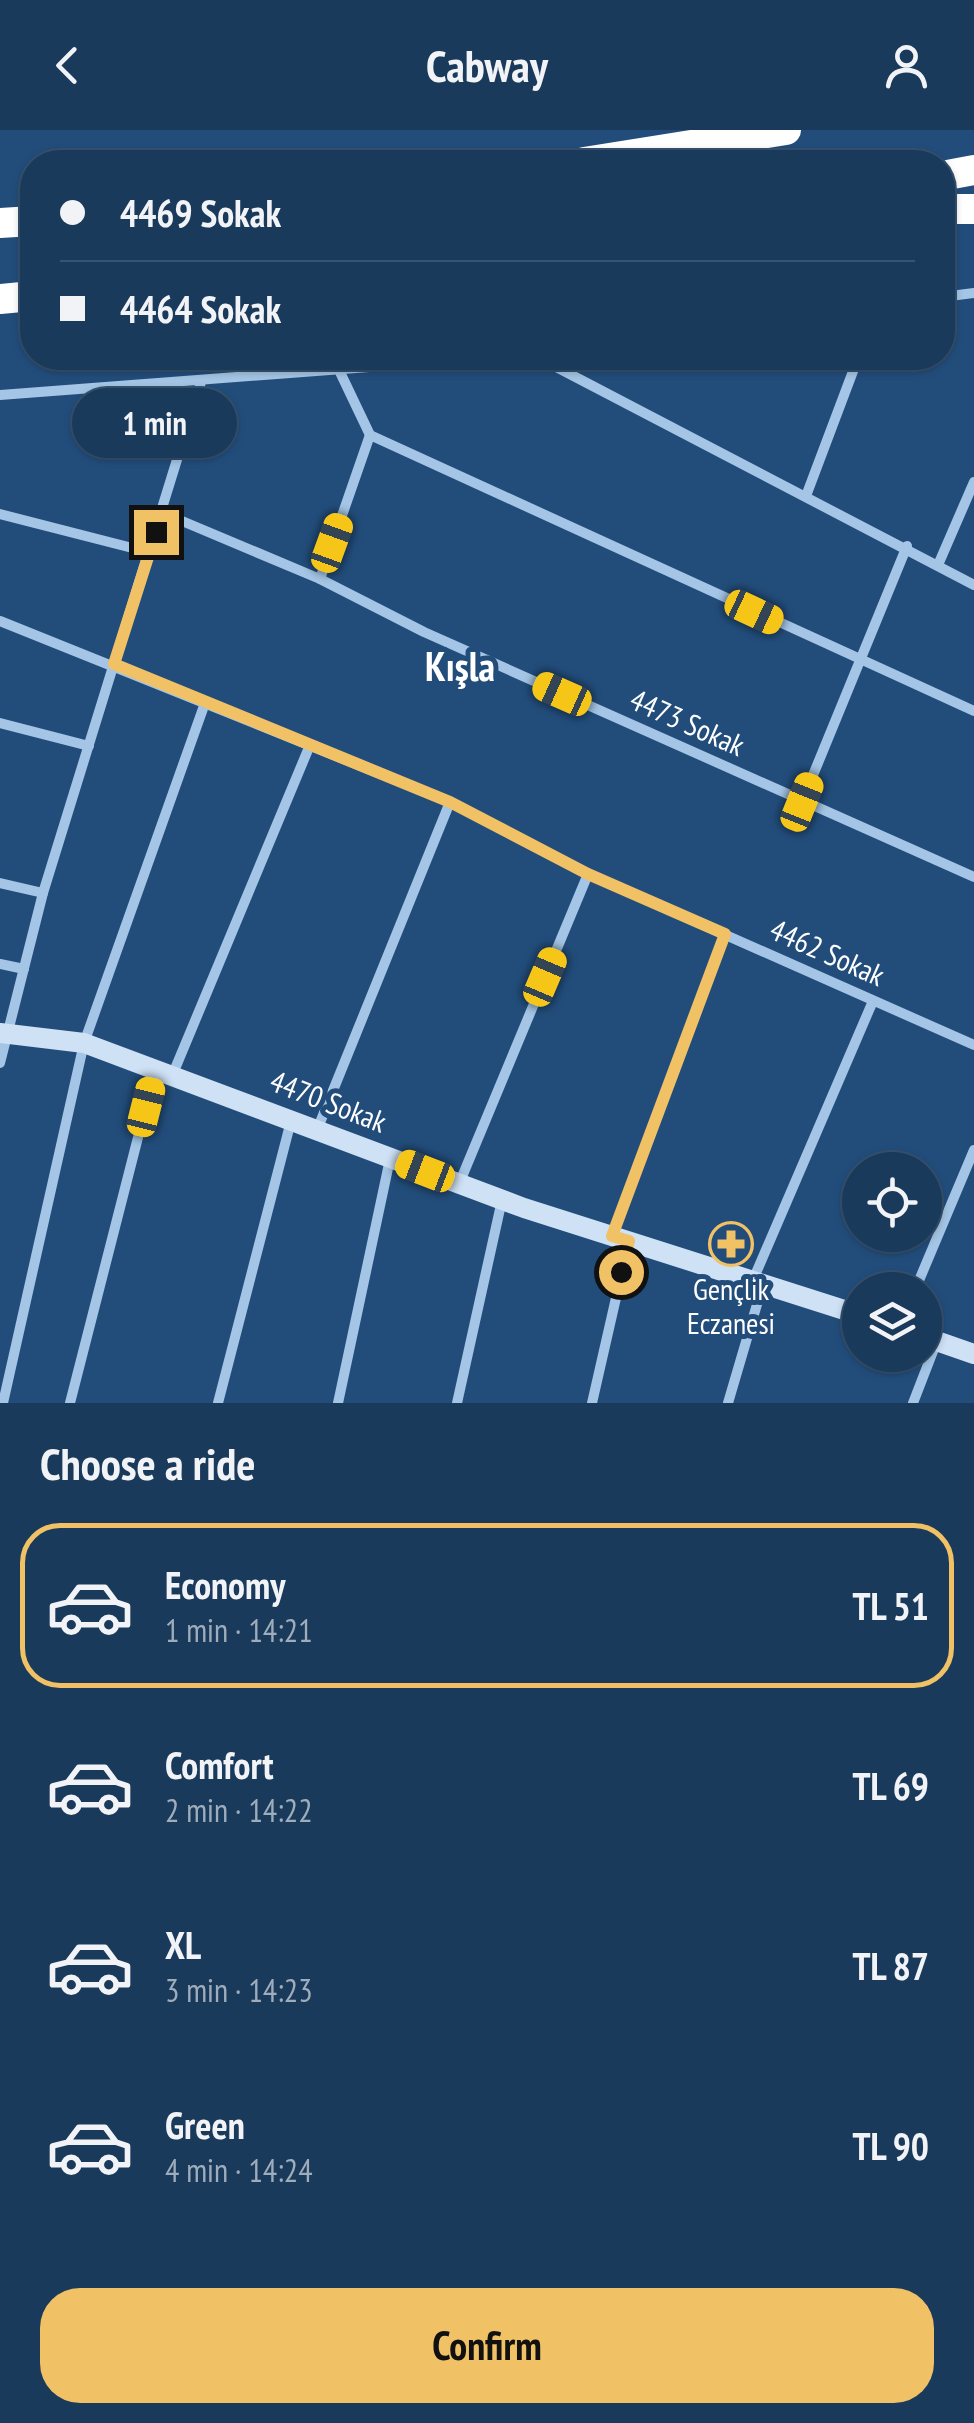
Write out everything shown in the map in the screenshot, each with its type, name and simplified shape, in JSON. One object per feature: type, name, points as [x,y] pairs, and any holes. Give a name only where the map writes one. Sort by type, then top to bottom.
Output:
[{"type":"highway","points":[[653,150],[723,130]]},
{"type":"highway","points":[[659,150],[786,130]]},
{"type":"main road","name":"4470 Sokak","points":[[3,1033],[84,1043],[502,1200],[842,1309]]},
{"type":"main road","points":[[942,1343],[974,1354]]},
{"type":"street","points":[[0,396],[339,370],[370,435],[974,711]]},
{"type":"street","points":[[561,370],[907,546],[974,585]]},
{"type":"street","points":[[806,496],[853,370]]},
{"type":"street","points":[[0,1062],[3,1033],[43,893],[201,382]]},
{"type":"street","points":[[320,579],[370,435]]},
{"type":"street","points":[[938,565],[974,482]]},
{"type":"street","name":"4473 Sokak","points":[[163,512],[320,579],[424,632],[974,876]]},
{"type":"street","points":[[0,514],[148,552]]},
{"type":"street","points":[[802,802],[907,546]]},
{"type":"street","name":"4462 Sokak","points":[[0,621],[450,802],[588,874],[974,1046]]},
{"type":"street","points":[[3,1403],[84,1043],[205,703]]},
{"type":"street","points":[[0,723],[89,746]]},
{"type":"street","points":[[70,1403],[164,1073],[310,745]]},
{"type":"street","points":[[316,1130],[450,802]]},
{"type":"street","points":[[460,1184],[588,874]]},
{"type":"street","points":[[0,884],[43,893]]},
{"type":"street","points":[[592,1403],[620,1238],[725,934]]},
{"type":"street","points":[[0,964],[24,968]]},
{"type":"street","points":[[728,1403],[758,1281],[873,1000]]},
{"type":"street","points":[[218,1403],[291,1120]]},
{"type":"street","points":[[923,1272],[974,1150]]},
{"type":"street","points":[[338,1403],[390,1158]]},
{"type":"street","points":[[457,1403],[502,1200]]},
{"type":"street","points":[[912,1403],[921,1372]]},
{"type":"place","name":"Gençlik Eczanesi","points":[[731,1244]]},
{"type":"district","name":"Kışla","points":[[460,667]]},
{"type":"route","points":[[156,532],[114,664],[450,802],[588,874],[725,934],[612,1236],[629,1241],[621,1272]]}]
